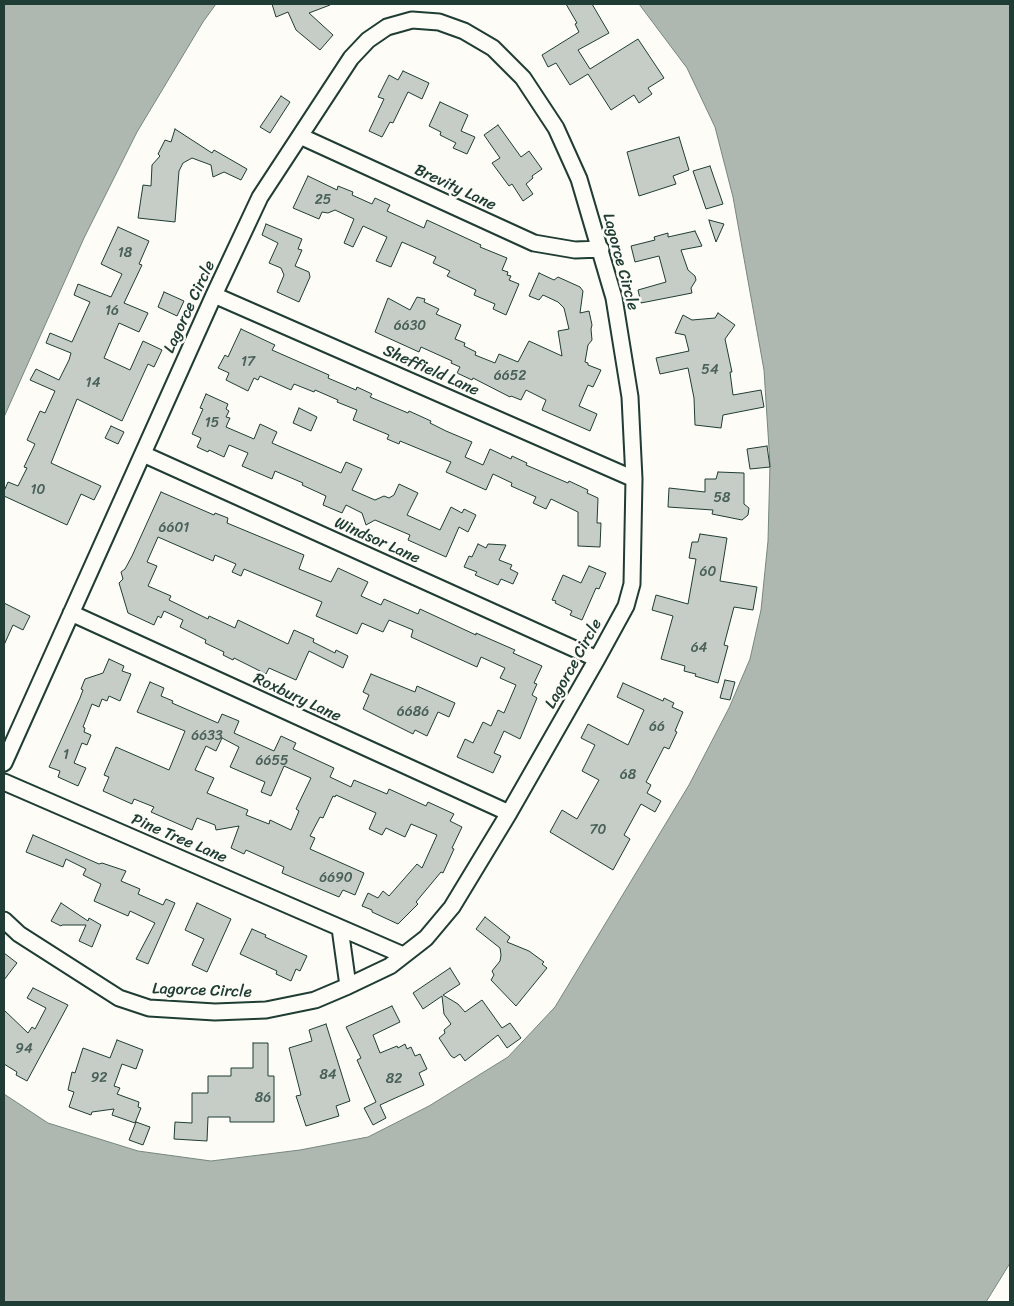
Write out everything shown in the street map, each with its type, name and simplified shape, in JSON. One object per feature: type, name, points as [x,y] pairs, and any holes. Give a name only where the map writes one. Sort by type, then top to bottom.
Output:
[{"type":"street","name":"Lagorce Circle","points":[[4,763],[142,454],[260,197],[351,58],[368,40],[388,27],[412,20],[440,22],[464,31],[493,48],[523,78],[550,120],[579,179],[614,298],[630,397],[634,479],[632,584],[626,606],[597,659],[452,907],[426,938],[404,956],[390,966],[348,986],[315,1000],[266,1010],[216,1012],[149,1008],[119,998],[19,934],[4,920]]},
{"type":"street","name":"Brevity Lane","points":[[300,136],[534,243],[575,250],[600,249]]},
{"type":"street","name":"Sheffield Lane","points":[[214,295],[634,479]]},
{"type":"street","name":"Windsor Lane","points":[[142,454],[597,659]]},
{"type":"street","name":"Roxbury Lane","points":[[71,614],[508,813]]},
{"type":"street","name":"Pine Tree Lane","points":[[4,782],[404,956]]},
{"type":"street","points":[[340,928],[348,986]]},
{"type":"shaded area","points":[[4,4],[216,4],[203,22],[137,132],[84,238],[4,417]]},
{"type":"shaded area","points":[[639,4],[1010,4],[1010,1263],[986,1302],[4,1302],[4,1094],[48,1123],[138,1151],[211,1161],[300,1150],[368,1137],[429,1106],[508,1057],[555,1007],[689,785],[729,708],[750,659],[761,610],[768,541],[770,464],[764,370],[733,197],[715,127],[687,68]]},
{"type":"building","points":[[272,4],[330,4],[309,13],[333,35],[320,50],[296,30],[288,12],[276,17]]},
{"type":"building","points":[[566,4],[592,4],[609,33],[578,50],[590,69],[638,39],[664,78],[648,88],[652,94],[639,103],[634,95],[611,110],[588,74],[570,85],[556,63],[548,67],[542,55],[579,32],[575,24],[577,23]]},
{"type":"building","points":[[403,71],[429,83],[422,99],[408,92],[393,123],[390,122],[382,137],[369,131],[384,99],[378,97],[389,75],[398,80]]},
{"type":"building","points":[[281,96],[290,102],[270,133],[260,127]]},
{"type":"building","points":[[440,102],[468,115],[461,131],[475,137],[467,154],[453,148],[456,143],[440,135],[441,132],[429,126]]},
{"type":"building","points":[[498,125],[521,157],[529,151],[542,169],[532,176],[533,178],[526,184],[533,194],[523,201],[512,184],[509,186],[492,163],[500,158],[484,135]]},
{"type":"building","points":[[175,129],[212,153],[214,150],[247,169],[241,180],[224,172],[213,177],[211,165],[192,158],[183,163],[179,171],[175,222],[138,218],[143,185],[151,186],[152,165],[160,156],[158,154],[165,140],[171,142]]},
{"type":"building","points":[[679,137],[689,170],[673,176],[676,184],[639,196],[627,152]]},
{"type":"building","points":[[710,166],[723,204],[706,209],[693,171]]},
{"type":"building","points":[[308,176],[337,190],[338,186],[353,192],[352,195],[372,204],[375,198],[390,205],[387,211],[424,228],[427,220],[481,245],[480,247],[507,258],[502,270],[508,272],[507,275],[511,276],[509,280],[519,284],[506,315],[493,309],[495,304],[474,295],[476,290],[447,276],[450,271],[433,263],[436,257],[402,242],[391,267],[376,261],[387,237],[363,226],[353,247],[344,243],[354,219],[335,210],[328,213],[322,212],[319,219],[293,208]]},
{"type":"building","points":[[709,220],[724,224],[716,242],[710,224]]},
{"type":"building","points":[[266,224],[302,239],[298,249],[302,250],[295,266],[309,272],[310,277],[299,302],[277,292],[284,275],[281,268],[269,263],[278,243],[262,235]]},
{"type":"building","points":[[118,227],[149,241],[139,264],[142,265],[124,303],[148,313],[139,332],[119,323],[104,358],[130,370],[143,341],[162,350],[154,367],[148,364],[122,421],[77,399],[51,463],[101,486],[94,500],[81,494],[67,525],[4,496],[4,491],[8,482],[18,486],[27,468],[24,467],[35,444],[27,440],[40,411],[45,413],[55,391],[30,380],[36,369],[59,380],[69,360],[71,353],[46,343],[50,333],[72,342],[90,302],[74,295],[78,284],[111,297],[122,274],[101,264]]},
{"type":"building","points":[[695,231],[702,246],[681,250],[688,270],[695,276],[696,280],[691,288],[692,293],[641,303],[638,290],[666,282],[659,256],[635,262],[631,246],[655,240],[654,237],[668,233],[668,237]]},
{"type":"building","points":[[539,273],[554,280],[558,277],[580,287],[583,291],[580,313],[589,311],[592,325],[592,340],[588,345],[585,362],[601,370],[593,387],[588,385],[579,406],[597,414],[590,431],[542,410],[546,400],[526,390],[521,400],[510,397],[473,378],[472,380],[457,373],[460,367],[451,363],[452,361],[421,347],[419,352],[375,332],[388,298],[410,310],[417,297],[425,299],[424,302],[439,309],[436,314],[461,325],[455,339],[465,343],[464,346],[476,352],[475,355],[495,363],[499,354],[518,362],[529,341],[562,356],[558,331],[569,329],[564,308],[558,302],[543,295],[539,300],[529,296]]},
{"type":"building","points":[[164,292],[184,301],[177,316],[158,307]]},
{"type":"building","points":[[718,313],[735,325],[725,339],[732,372],[730,372],[733,395],[761,390],[764,407],[723,415],[721,428],[695,425],[694,398],[688,368],[660,374],[656,358],[689,351],[685,335],[675,333],[683,315],[692,320],[715,318]]},
{"type":"building","points":[[241,329],[275,345],[272,350],[329,375],[328,378],[356,390],[357,387],[372,394],[370,397],[408,413],[409,411],[431,421],[430,423],[446,431],[472,442],[465,457],[483,465],[490,449],[511,459],[512,456],[527,463],[526,465],[588,490],[587,493],[598,498],[597,523],[601,523],[600,547],[578,546],[578,512],[551,499],[546,509],[533,503],[536,497],[511,486],[512,483],[493,474],[486,490],[446,472],[451,462],[400,441],[399,444],[387,439],[389,435],[353,420],[357,410],[337,402],[338,400],[315,390],[314,392],[294,384],[291,390],[260,376],[258,380],[254,378],[248,391],[226,380],[229,373],[218,368],[225,355],[228,357]]},
{"type":"building","points":[[206,394],[228,404],[226,409],[229,411],[226,417],[230,418],[226,427],[254,439],[260,424],[277,432],[272,443],[341,473],[346,462],[362,469],[352,490],[375,500],[384,496],[389,498],[394,495],[399,484],[418,493],[407,515],[440,530],[451,507],[462,513],[464,509],[476,515],[468,532],[459,527],[446,557],[408,540],[410,535],[375,520],[366,525],[362,513],[346,505],[342,513],[323,505],[326,496],[302,485],[303,483],[275,471],[272,479],[242,466],[248,453],[229,445],[224,457],[197,447],[201,438],[192,434],[203,409],[200,408]]},
{"type":"building","points":[[299,408],[317,417],[311,431],[293,423]]},
{"type":"building","points":[[111,426],[124,432],[118,444],[105,438]]},
{"type":"building","points":[[767,446],[770,467],[750,469],[747,449]]},
{"type":"building","points":[[718,472],[744,473],[744,504],[749,508],[748,515],[742,520],[712,514],[713,510],[668,507],[669,488],[705,492],[705,479],[716,479]]},
{"type":"building","points":[[161,492],[214,515],[215,513],[228,518],[227,523],[304,555],[299,569],[331,582],[338,568],[368,582],[361,596],[381,605],[384,599],[418,614],[420,609],[476,635],[476,633],[515,650],[513,653],[542,666],[534,683],[537,684],[532,695],[537,698],[520,739],[504,731],[494,753],[501,756],[493,773],[457,757],[465,739],[473,743],[483,722],[491,726],[498,710],[504,713],[516,685],[500,678],[505,668],[481,657],[477,667],[411,637],[413,630],[389,620],[383,632],[362,623],[357,634],[316,616],[322,602],[244,569],[241,576],[232,572],[236,564],[215,555],[213,561],[158,537],[147,562],[157,566],[148,586],[171,596],[169,600],[208,619],[209,616],[235,628],[238,620],[288,644],[294,630],[314,639],[313,642],[335,653],[336,650],[348,656],[343,668],[309,651],[296,680],[269,668],[266,674],[234,658],[233,660],[223,655],[224,652],[205,643],[206,640],[180,627],[183,620],[164,611],[161,618],[158,616],[154,625],[128,613],[119,583],[123,579],[121,572],[125,569],[132,556]]},
{"type":"building","points":[[700,534],[727,538],[720,581],[757,587],[753,610],[734,607],[724,645],[728,646],[718,683],[684,671],[685,666],[661,659],[673,616],[652,610],[656,595],[688,604],[696,559],[689,558],[692,542],[698,542]]},
{"type":"building","points":[[478,544],[486,548],[488,544],[506,545],[499,560],[512,565],[510,569],[518,573],[513,584],[501,579],[498,585],[475,575],[477,572],[464,567],[469,556],[472,557]]},
{"type":"building","points":[[589,566],[606,573],[599,589],[596,588],[582,620],[570,615],[572,611],[552,600],[563,575],[581,583]]},
{"type":"building","points":[[4,603],[30,616],[23,630],[13,625],[4,645]]},
{"type":"building","points":[[109,659],[124,666],[122,671],[131,674],[120,701],[109,696],[107,701],[102,699],[99,707],[92,704],[83,727],[85,728],[84,732],[91,735],[87,745],[82,743],[74,763],[86,768],[78,786],[58,777],[60,771],[49,767],[80,698],[85,679],[103,673]]},
{"type":"building","points":[[371,674],[415,692],[417,686],[455,703],[449,717],[438,712],[427,736],[415,730],[413,734],[363,709],[369,695],[363,692]]},
{"type":"building","points":[[725,680],[735,682],[730,700],[720,698]]},
{"type":"building","points":[[150,682],[164,688],[161,696],[173,701],[172,703],[218,723],[222,714],[239,721],[234,733],[274,751],[281,736],[296,743],[293,749],[334,768],[330,777],[351,787],[354,780],[387,794],[389,789],[426,806],[428,802],[454,814],[450,821],[462,827],[443,873],[441,872],[416,902],[418,904],[398,924],[362,906],[368,893],[378,898],[383,891],[389,896],[417,864],[422,868],[437,835],[411,824],[405,837],[386,828],[382,835],[369,829],[376,813],[336,795],[335,797],[333,796],[323,818],[320,817],[310,836],[315,838],[310,849],[364,873],[355,895],[343,890],[339,897],[282,873],[284,867],[246,850],[244,854],[231,848],[239,826],[216,830],[215,825],[197,818],[192,830],[151,812],[154,807],[134,799],[132,804],[103,791],[109,777],[104,775],[116,747],[169,770],[185,731],[137,712]],"holes":[[[222,738],[239,747],[230,767],[265,782],[261,792],[271,796],[284,766],[311,778],[296,809],[299,811],[291,830],[270,820],[269,824],[246,815],[248,810],[207,793],[214,778],[195,770],[206,746],[216,751]]]},
{"type":"building","points":[[623,683],[663,701],[664,698],[674,703],[672,707],[683,712],[669,749],[664,747],[646,782],[651,785],[647,793],[661,801],[655,812],[641,804],[624,835],[630,839],[613,870],[550,832],[562,810],[577,819],[599,780],[582,771],[595,745],[581,738],[588,724],[628,745],[644,710],[617,697]]},
{"type":"building","points":[[33,835],[99,864],[102,863],[126,871],[121,881],[140,889],[138,894],[163,905],[166,899],[175,903],[148,964],[136,959],[155,923],[130,911],[128,916],[94,901],[101,884],[83,875],[86,869],[66,859],[63,867],[26,852]]},
{"type":"building","points":[[61,903],[88,921],[89,918],[101,925],[92,947],[79,941],[86,925],[61,926],[51,921]]},
{"type":"building","points":[[197,903],[231,919],[207,972],[192,965],[204,939],[185,930]]},
{"type":"building","points":[[485,917],[510,937],[507,942],[529,951],[544,962],[542,964],[547,968],[516,1006],[491,980],[494,975],[492,971],[500,961],[501,955],[500,948],[476,929]]},
{"type":"building","points":[[252,929],[307,956],[300,971],[296,969],[291,981],[276,974],[277,971],[240,954]]},
{"type":"building","points":[[4,953],[17,963],[4,980]]},
{"type":"building","points":[[450,968],[460,984],[443,995],[458,1004],[465,1012],[482,1000],[502,1028],[510,1023],[521,1038],[507,1048],[498,1035],[465,1061],[460,1054],[454,1058],[451,1056],[439,1038],[451,1024],[444,1014],[442,996],[423,1009],[413,993]]},
{"type":"building","points":[[33,988],[68,1005],[27,1081],[16,1075],[17,1072],[4,1064],[4,1010],[28,1033],[32,1027],[35,1029],[46,1008],[27,998]]},
{"type":"building","points":[[392,1006],[400,1022],[373,1035],[380,1053],[405,1044],[407,1049],[411,1047],[415,1056],[420,1054],[427,1069],[419,1073],[424,1085],[380,1105],[386,1118],[373,1125],[364,1108],[376,1102],[357,1060],[361,1058],[346,1027]]},
{"type":"building","points":[[326,1024],[350,1101],[336,1106],[339,1116],[306,1126],[296,1096],[301,1095],[289,1048],[312,1041],[309,1030]]},
{"type":"building","points":[[117,1040],[143,1050],[136,1069],[122,1064],[114,1086],[120,1088],[117,1094],[139,1102],[138,1107],[141,1108],[135,1123],[112,1115],[114,1109],[92,1112],[91,1115],[69,1107],[74,1092],[68,1090],[72,1072],[75,1073],[83,1048],[110,1058]]},
{"type":"building","points":[[253,1043],[268,1043],[268,1076],[274,1076],[274,1122],[230,1122],[230,1117],[208,1117],[207,1141],[174,1139],[175,1122],[192,1123],[192,1093],[208,1093],[208,1076],[231,1076],[231,1068],[253,1068]]},
{"type":"building","points":[[136,1122],[150,1127],[143,1145],[129,1140]]}]
